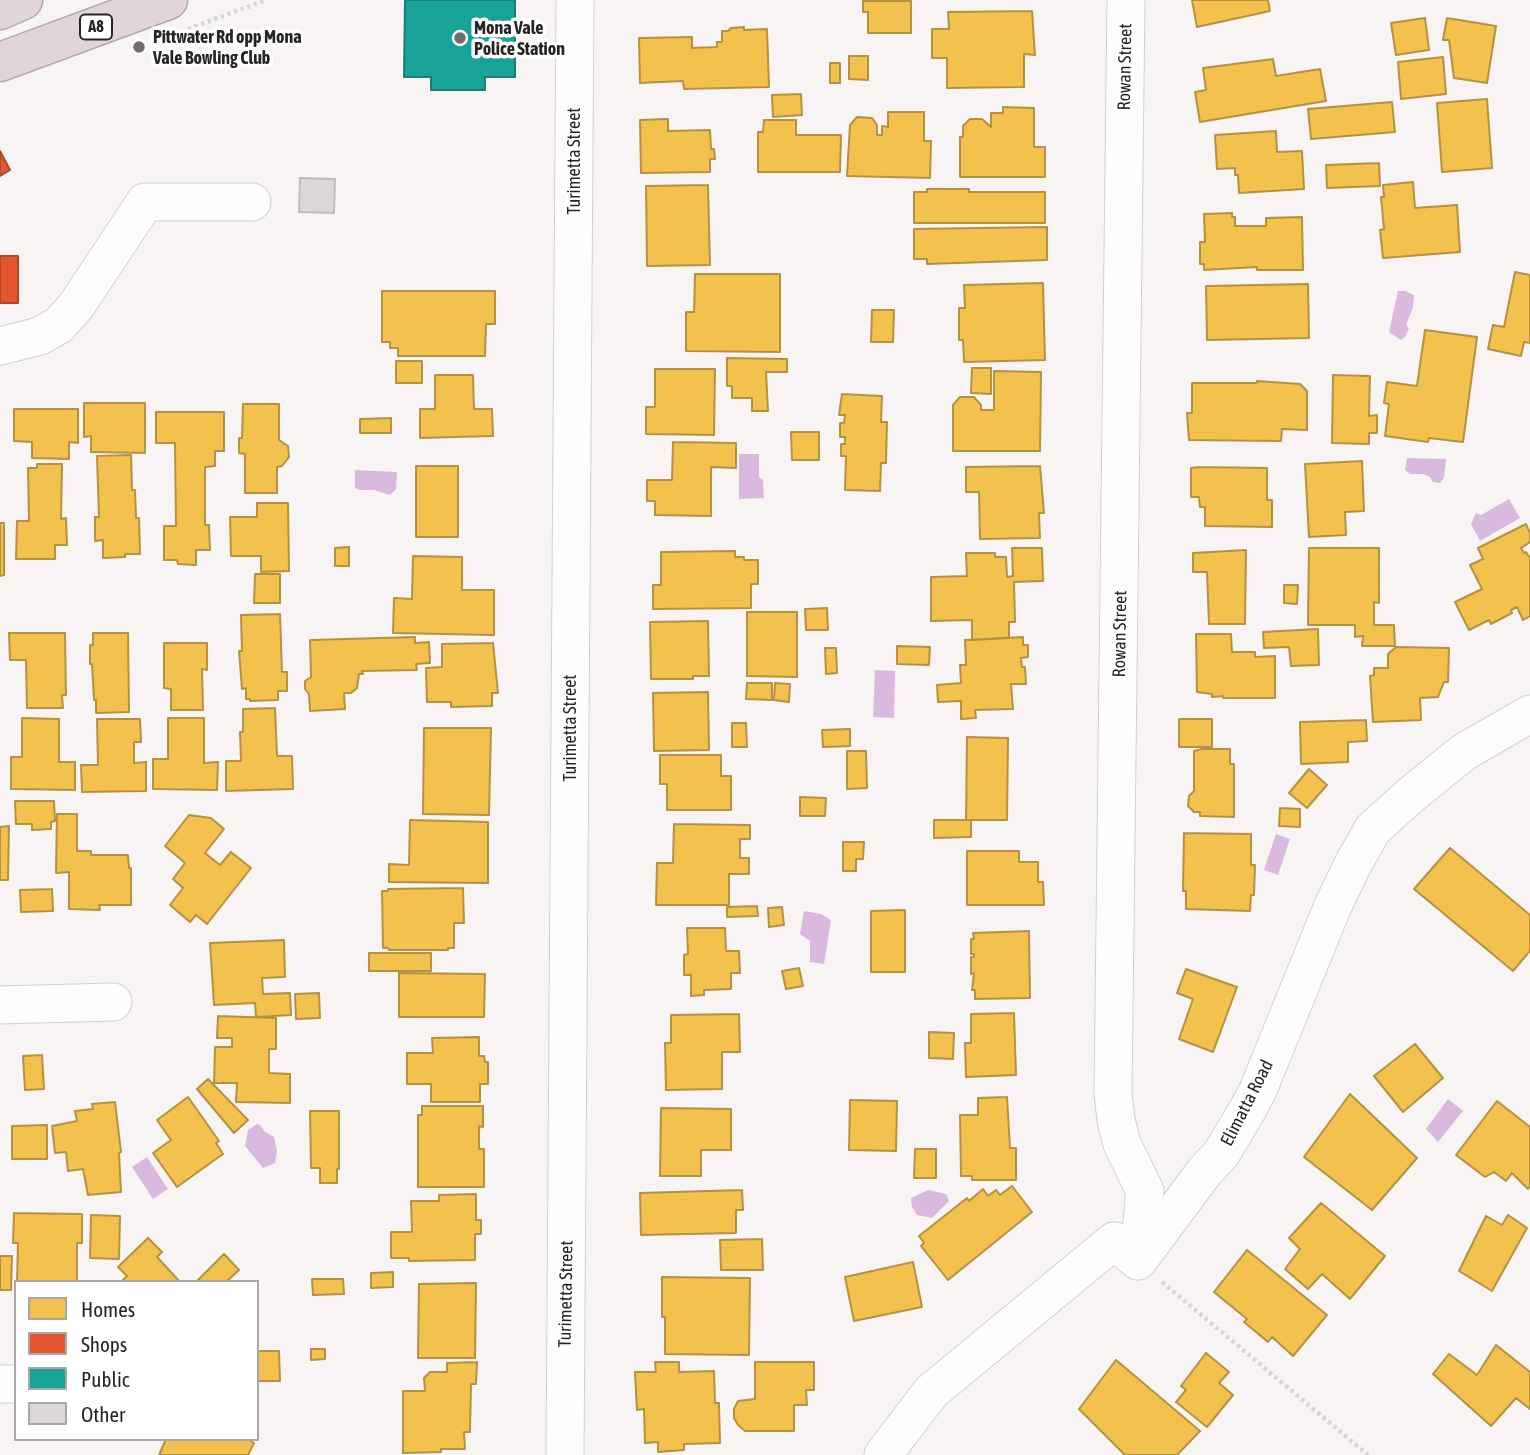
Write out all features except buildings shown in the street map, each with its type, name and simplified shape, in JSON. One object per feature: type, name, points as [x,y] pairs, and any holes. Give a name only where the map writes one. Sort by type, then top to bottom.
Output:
[{"type":"highway","points":[[0,10],[23,0]]},
{"type":"highway","name":"A8","points":[[0,62],[168,0]]},
{"type":"street","name":"Turimetta Street","points":[[565,1455],[575,0]]},
{"type":"street","name":"Rowan Street","points":[[1126,0],[1113,1093],[1122,1144],[1144,1191],[1138,1261]]},
{"type":"street","points":[[0,346],[40,336],[59,325],[76,306],[145,202],[252,202]]},
{"type":"street","name":"Elimatta Road","points":[[1138,1261],[1205,1171],[1221,1154],[1248,1109],[1332,908],[1373,829],[1464,752],[1530,714]]},
{"type":"street","points":[[0,1005],[113,1002]]},
{"type":"street","points":[[883,1455],[931,1392],[976,1352],[1114,1241],[1138,1261]]},
{"type":"path","points":[[1138,1261],[1368,1455]]},
{"type":"shaded area","points":[[1398,291],[1414,295],[1413,307],[1406,325],[1409,328],[1401,340],[1389,332]]},
{"type":"shaded area","points":[[739,454],[759,454],[759,477],[763,480],[764,498],[739,499]]},
{"type":"shaded area","points":[[1407,458],[1446,459],[1444,478],[1440,483],[1433,482],[1423,474],[1410,474],[1405,470]]},
{"type":"shaded area","points":[[355,470],[397,472],[396,489],[390,495],[374,490],[359,490],[355,488]]},
{"type":"shaded area","points":[[1509,499],[1520,518],[1480,541],[1471,524],[1476,513],[1481,515]]},
{"type":"shaded area","points":[[875,670],[895,671],[894,718],[873,717]]},
{"type":"shaded area","points":[[1276,834],[1290,839],[1278,875],[1264,870]]},
{"type":"shaded area","points":[[804,911],[821,914],[831,920],[824,964],[810,962],[810,941],[800,934]]},
{"type":"shaded area","points":[[1448,1099],[1463,1111],[1438,1142],[1426,1129]]},
{"type":"shaded area","points":[[257,1124],[274,1137],[277,1151],[275,1163],[263,1168],[245,1146],[248,1130]]},
{"type":"shaded area","points":[[147,1157],[168,1189],[153,1199],[132,1167]]},
{"type":"shaded area","points":[[928,1190],[946,1194],[949,1201],[932,1218],[917,1215],[912,1207],[911,1198]]},
{"type":"place","name":"Mona Vale Police Station","points":[[460,38]]},
{"type":"place","name":"Pittwater Rd opp Mona Vale Bowling Club","points":[[139,47]]}]
